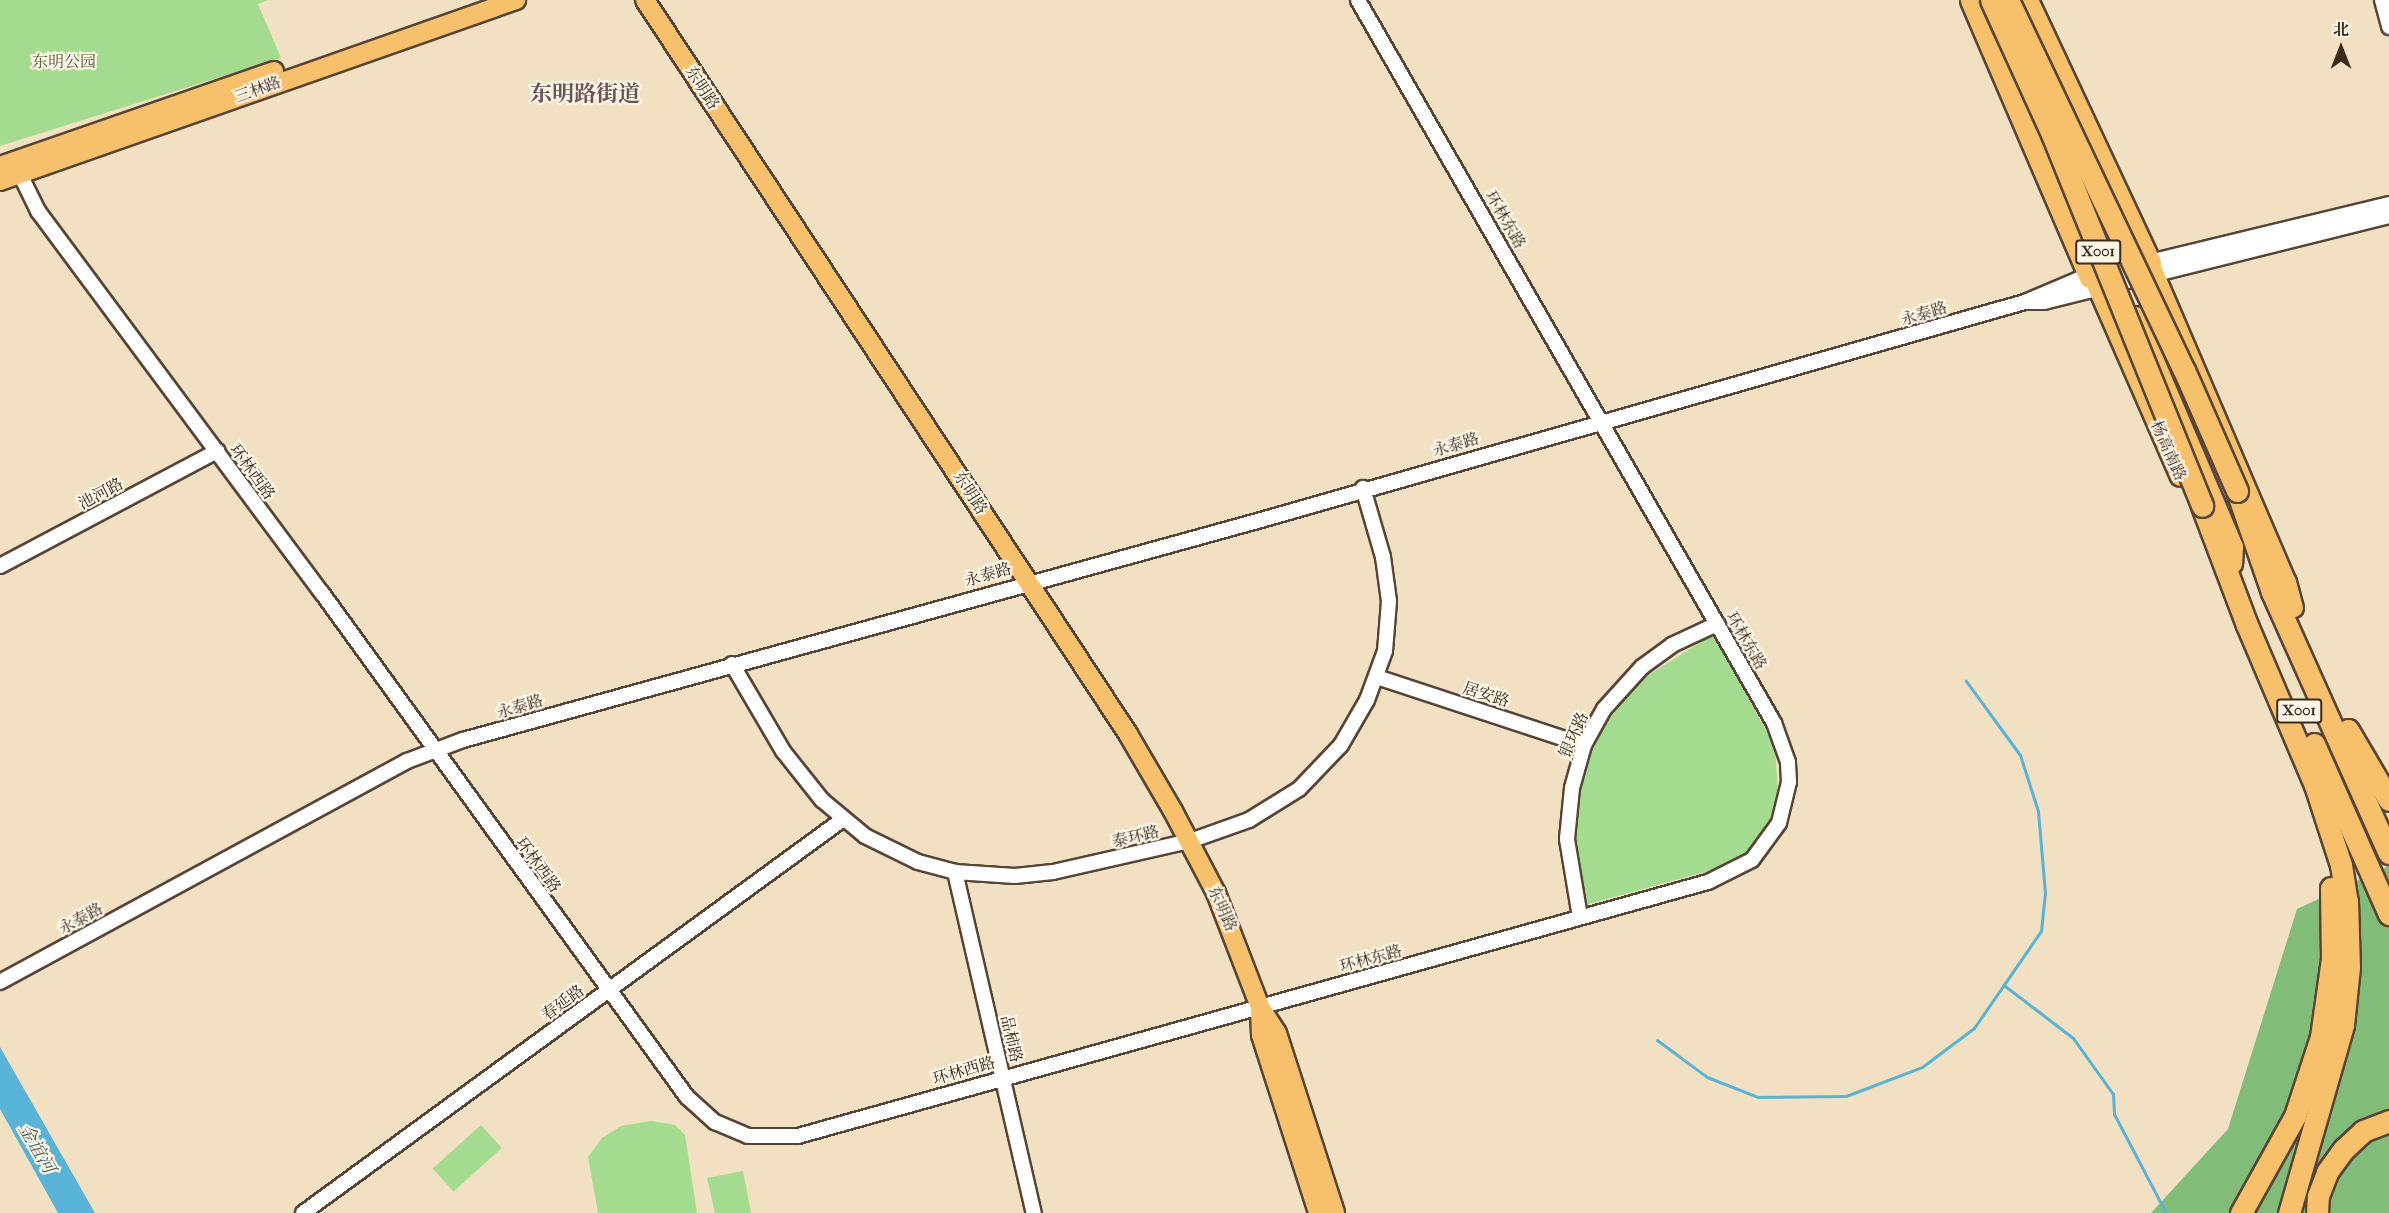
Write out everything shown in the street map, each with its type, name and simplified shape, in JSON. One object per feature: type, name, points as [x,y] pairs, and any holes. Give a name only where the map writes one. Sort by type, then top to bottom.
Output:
[{"type":"highway","points":[[1971,0],[2036,137],[2043,166],[2121,275]]},
{"type":"highway","name":"杨高南路","points":[[1991,0],[2052,134],[2198,508],[2233,564],[2389,914]]},
{"type":"highway","name":"杨高南路","points":[[2008,0],[2184,370],[2237,491],[2257,554],[2388,852]]},
{"type":"highway","points":[[2027,0],[2079,112],[2121,275]]},
{"type":"highway","points":[[2237,491],[2280,590],[2294,608],[2342,717],[2389,800]]},
{"type":"highway","points":[[2198,508],[2315,785],[2328,834],[2341,864],[2347,901],[2349,967],[2334,1066],[2289,1213]]},
{"type":"highway","points":[[2241,1213],[2295,1116],[2321,1037],[2329,992],[2334,932],[2328,834]]},
{"type":"highway","points":[[2317,1213],[2318,1196],[2327,1172],[2344,1149],[2363,1131],[2389,1121]]},
{"type":"main road","name":"三林路","points":[[0,181],[11,167],[480,0]]},
{"type":"main road","name":"三林路","points":[[11,167],[516,0]]},
{"type":"main road","name":"东明路","points":[[645,0],[1128,734],[1190,841],[1216,893],[1260,1007],[1277,1033],[1335,1213]]},
{"type":"main road","name":"杨高南路","points":[[1979,0],[2036,137],[2121,275],[2246,542],[2257,554]]},
{"type":"main road","name":"杨高南路","points":[[2019,0],[2121,275],[2234,547],[2233,564]]},
{"type":"main road","name":"杨高南路","points":[[2121,275],[2109,315],[2198,508]]},
{"type":"main road","name":"杨高南路","points":[[2121,275],[2164,297],[2287,582],[2294,608]]},
{"type":"main road","name":"东明路","points":[[1260,1007],[1261,1035],[1318,1213]]},
{"type":"street","name":"环林东路","points":[[1260,1007],[1732,873],[1752,860],[1779,823],[1789,782],[1783,743],[1601,421],[1358,0]]},
{"type":"street","points":[[2382,0],[2389,27]]},
{"type":"street","name":"环林西路","points":[[11,167],[38,211],[217,451],[687,1097],[715,1122],[748,1136],[798,1136],[1260,1007]]},
{"type":"street","name":"永泰路","points":[[2121,275],[2389,204]]},
{"type":"street","name":"永泰路","points":[[0,982],[434,750],[1028,581],[1220,531],[1363,488],[2025,302],[2041,292],[2389,216]]},
{"type":"street","name":"池河路","points":[[0,566],[217,451]]},
{"type":"street","name":"泰环路","points":[[732,664],[783,751],[842,820],[891,851],[955,872],[1015,876],[1053,872],[1190,841],[1249,820],[1299,789],[1341,745],[1377,677],[1389,625],[1389,593],[1383,557],[1363,488]]},
{"type":"street","name":"银环路","points":[[1580,917],[1568,830],[1572,788],[1584,745],[1604,709],[1642,667],[1672,645],[1717,624]]},
{"type":"street","name":"居安路","points":[[1377,677],[1584,745]]},
{"type":"street","name":"春延路","points":[[303,1213],[842,820]]},
{"type":"street","name":"品柿路","points":[[955,872],[1034,1213]]},
{"type":"green space","name":"东明公园","points":[[0,0],[268,0],[258,4],[281,58],[0,146]]},
{"type":"green space","points":[[1714,634],[1775,747],[1778,793],[1768,828],[1749,854],[1726,866],[1585,905],[1576,864],[1575,820],[1585,765],[1608,721],[1639,681]]},
{"type":"green space","points":[[2389,866],[2389,1213],[2151,1213],[2228,1129],[2297,909]]},
{"type":"green space","points":[[651,1121],[675,1125],[685,1135],[697,1213],[598,1213],[588,1157],[602,1138],[621,1126]]},
{"type":"green space","points":[[481,1125],[502,1148],[453,1192],[433,1168]]},
{"type":"green space","points":[[743,1171],[751,1213],[715,1213],[707,1178]]},
{"type":"water","name":"金谊河","points":[[0,1047],[95,1213],[58,1213],[0,1109]]},
{"type":"waterway","points":[[1657,1040],[1707,1077],[1758,1097],[1846,1096],[1922,1067],[1974,1028],[2041,931],[2045,893],[2038,811],[2020,755],[1966,681]]},
{"type":"waterway","points":[[2005,986],[2073,1038],[2113,1094],[2114,1114],[2166,1213]]},
{"type":"district","name":"东明路街道","points":[[585,95]]}]
